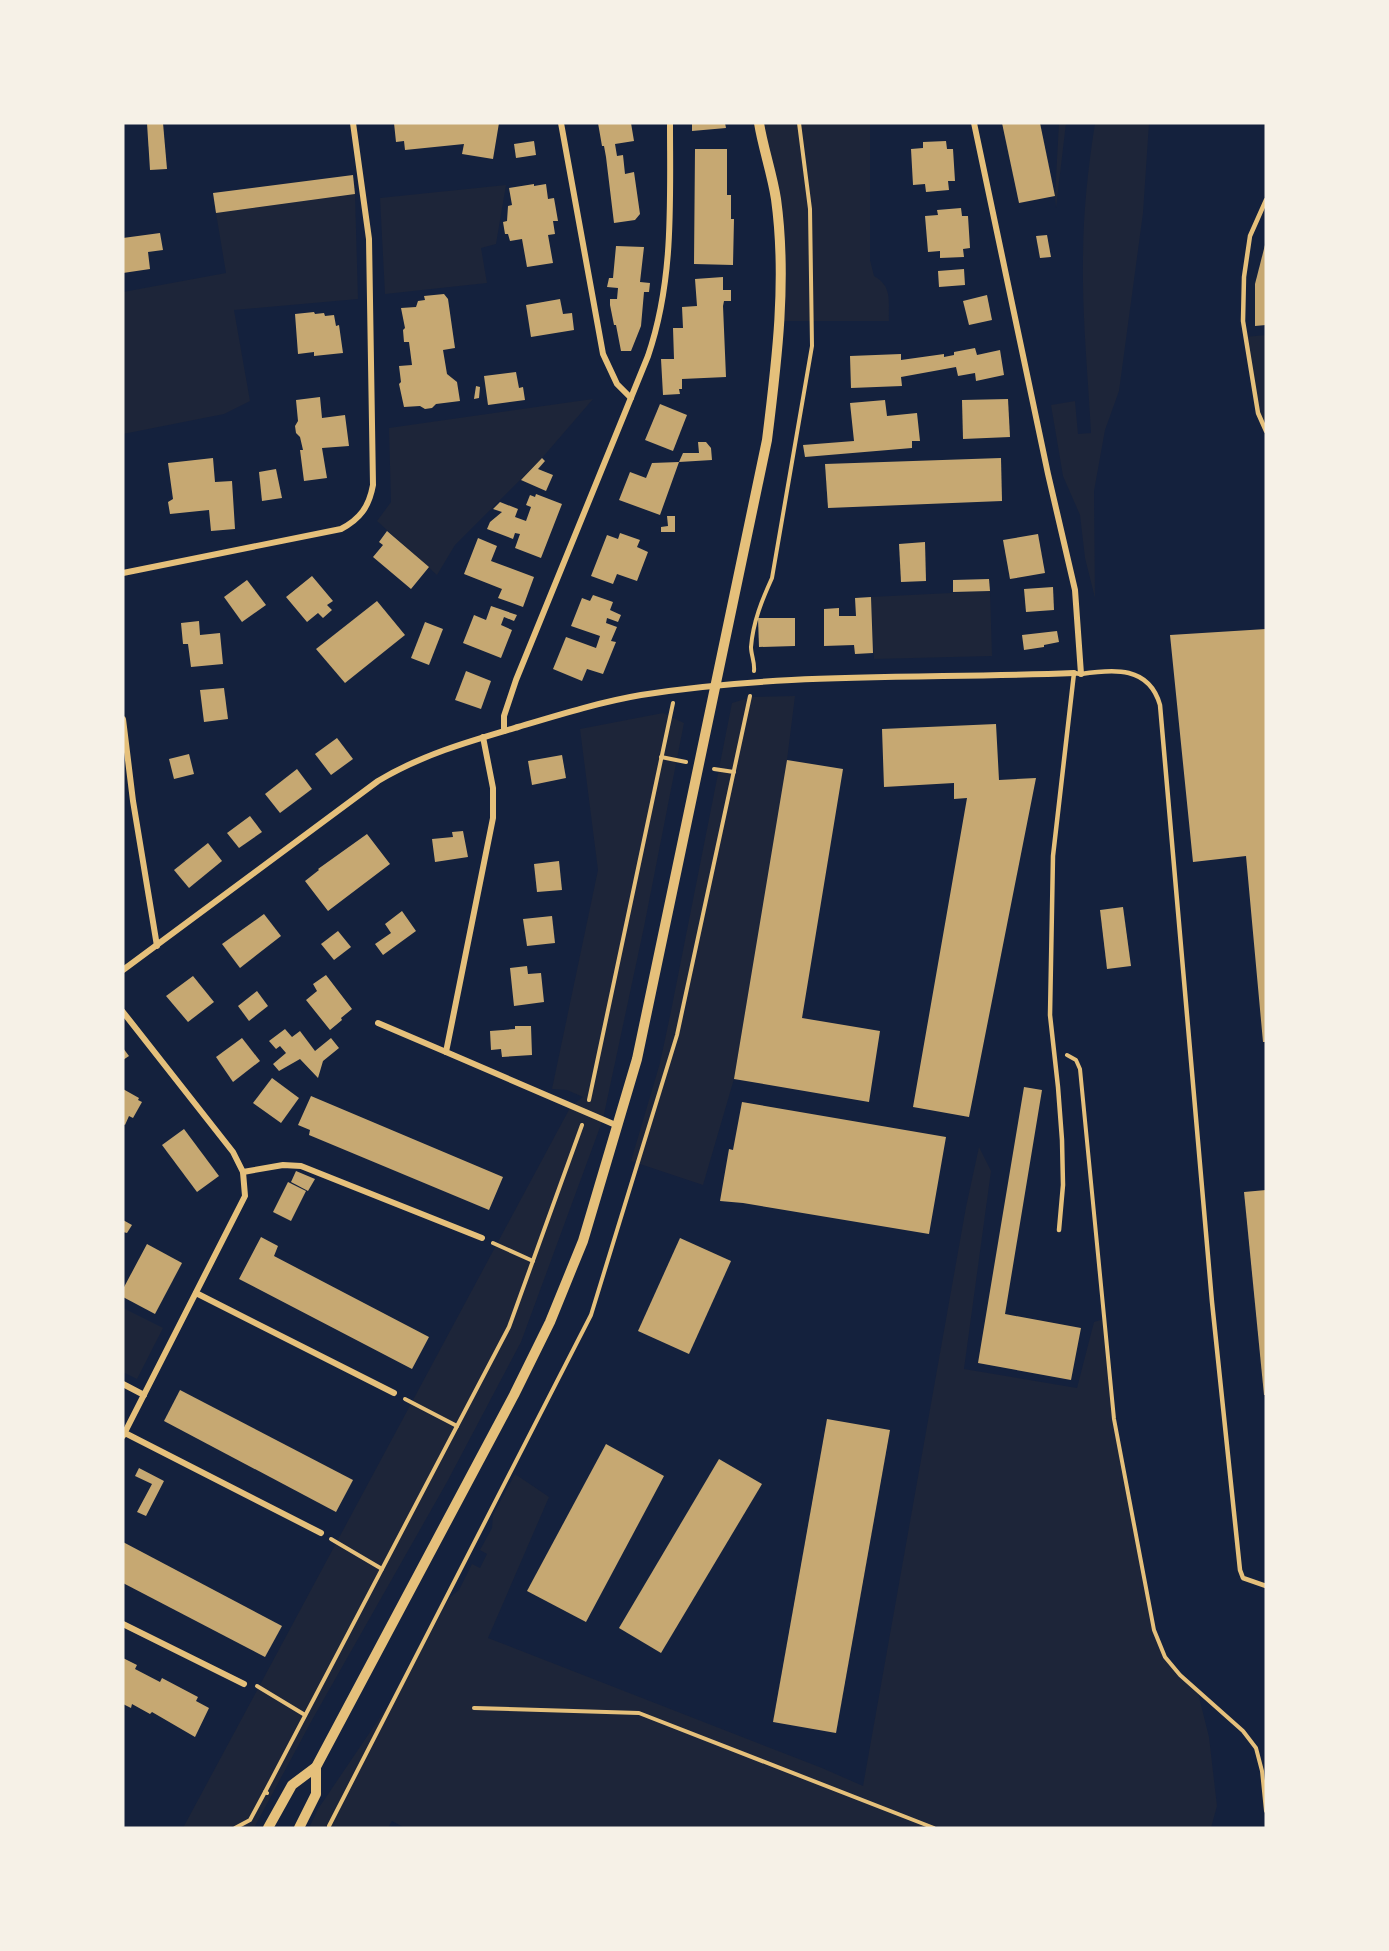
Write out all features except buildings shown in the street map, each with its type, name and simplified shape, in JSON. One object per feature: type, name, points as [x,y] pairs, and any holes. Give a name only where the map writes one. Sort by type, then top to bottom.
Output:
[{"type":"street","points":[[123,573],[341,529],[358,517],[370,500],[372,485],[370,274],[364,195],[353,123]]},
{"type":"street","points":[[561,123],[603,354],[617,384],[631,398]]},
{"type":"street","points":[[504,731],[504,716],[516,680],[654,339],[666,283],[670,217],[670,123]]},
{"type":"street","points":[[268,1828],[292,1785],[316,1767],[514,1395],[550,1322],[583,1241],[638,1059],[767,440],[778,341],[780,255],[776,198],[759,123]]},
{"type":"street","points":[[123,970],[378,781],[407,765],[483,737],[640,695],[797,680],[1077,673],[1075,590],[1048,474],[974,123]]},
{"type":"street","points":[[123,719],[133,801],[157,946]]},
{"type":"street","points":[[446,1052],[493,818],[493,788],[483,737]]},
{"type":"street","points":[[123,1012],[233,1152],[243,1172],[245,1196],[124,1435],[321,1533]]},
{"type":"street","points":[[378,1023],[618,1126]]},
{"type":"street","points":[[243,1172],[283,1165],[302,1166],[482,1238]]},
{"type":"street","points":[[196,1293],[394,1393]]},
{"type":"street","points":[[123,1384],[144,1395]]},
{"type":"street","points":[[123,1624],[244,1684]]},
{"type":"street","points":[[299,1828],[316,1794],[316,1767]]},
{"type":"lane","points":[[1266,200],[1250,236],[1244,277],[1243,321],[1258,413],[1266,431]]},
{"type":"lane","points":[[1059,1230],[1063,1185],[1062,1140],[1050,1015],[1053,856],[1077,673],[1131,673],[1142,677],[1150,684],[1157,694],[1160,705],[1212,1302],[1240,1570],[1243,1578],[1266,1586]]},
{"type":"path","points":[[755,664],[751,650],[758,608],[772,578],[812,346],[810,209],[799,123]]},
{"type":"path","points":[[235,1828],[250,1820],[509,1328],[586,1112],[672,705]]},
{"type":"path","points":[[661,757],[679,760]]},
{"type":"path","points":[[716,769],[734,772]]},
{"type":"path","points":[[1054,1052],[1069,1055],[1076,1060],[1080,1069],[1114,1419],[1154,1630],[1166,1657],[1180,1675],[1243,1731],[1256,1748],[1262,1771],[1266,1811]]},
{"type":"path","points":[[482,1238],[533,1261]]},
{"type":"path","points":[[394,1393],[457,1426]]},
{"type":"path","points":[[321,1533],[382,1569]]},
{"type":"path","points":[[244,1684],[257,1686],[305,1715]]},
{"type":"path","points":[[474,1708],[639,1713],[934,1828]]},
{"type":"path","points":[[265,1792],[275,1797]]},
{"type":"path","points":[[322,1823],[329,1826],[328,1828]]},
{"type":"shaded area","points":[[759,123],[870,123],[870,260],[874,276],[887,290],[889,321],[780,321],[780,255]]},
{"type":"shaded area","points":[[1059,123],[1066,123],[1056,208],[1055,196]]},
{"type":"shaded area","points":[[1095,123],[1149,123],[1143,213],[1119,391],[1105,430],[1094,491],[1095,598],[1085,558],[1080,515],[1063,476],[1051,405],[1075,401],[1078,434],[1091,433],[1084,324],[1083,260],[1086,191]]},
{"type":"shaded area","points":[[506,185],[496,244],[481,248],[487,283],[385,294],[380,198]]},
{"type":"shaded area","points":[[355,194],[358,299],[234,310],[250,401],[224,414],[123,434],[123,292],[226,273],[216,213]]},
{"type":"shaded area","points":[[1266,335],[1266,431],[1258,413],[1245,337]]},
{"type":"shaded area","points":[[593,399],[542,458],[455,545],[437,575],[377,521],[391,502],[389,428]]},
{"type":"shaded area","points":[[990,591],[992,656],[874,659],[871,597]]},
{"type":"shaded area","points":[[795,696],[787,760],[734,1079],[703,1185],[631,1161],[660,1063],[732,703],[752,697]]},
{"type":"shaded area","points":[[663,713],[684,723],[603,1119],[521,1342],[447,1482],[312,1720],[254,1828],[183,1828],[571,1106],[583,1097],[567,1090],[552,1089],[598,870],[580,729]]},
{"type":"shaded area","points":[[979,1147],[991,1171],[964,1369],[1077,1388],[1094,1322],[1104,1319],[1114,1419],[1154,1630],[1165,1657],[1198,1693],[1209,1737],[1217,1806],[1211,1828],[405,1828],[392,1821],[388,1828],[309,1828],[318,1809],[404,1682],[449,1598],[459,1590],[472,1564],[480,1568],[487,1554],[480,1550],[492,1528],[493,1515],[515,1474],[549,1497],[488,1638],[863,1786],[966,1207]]},
{"type":"shaded area","points":[[123,1308],[163,1328],[137,1379],[123,1372]]}]
